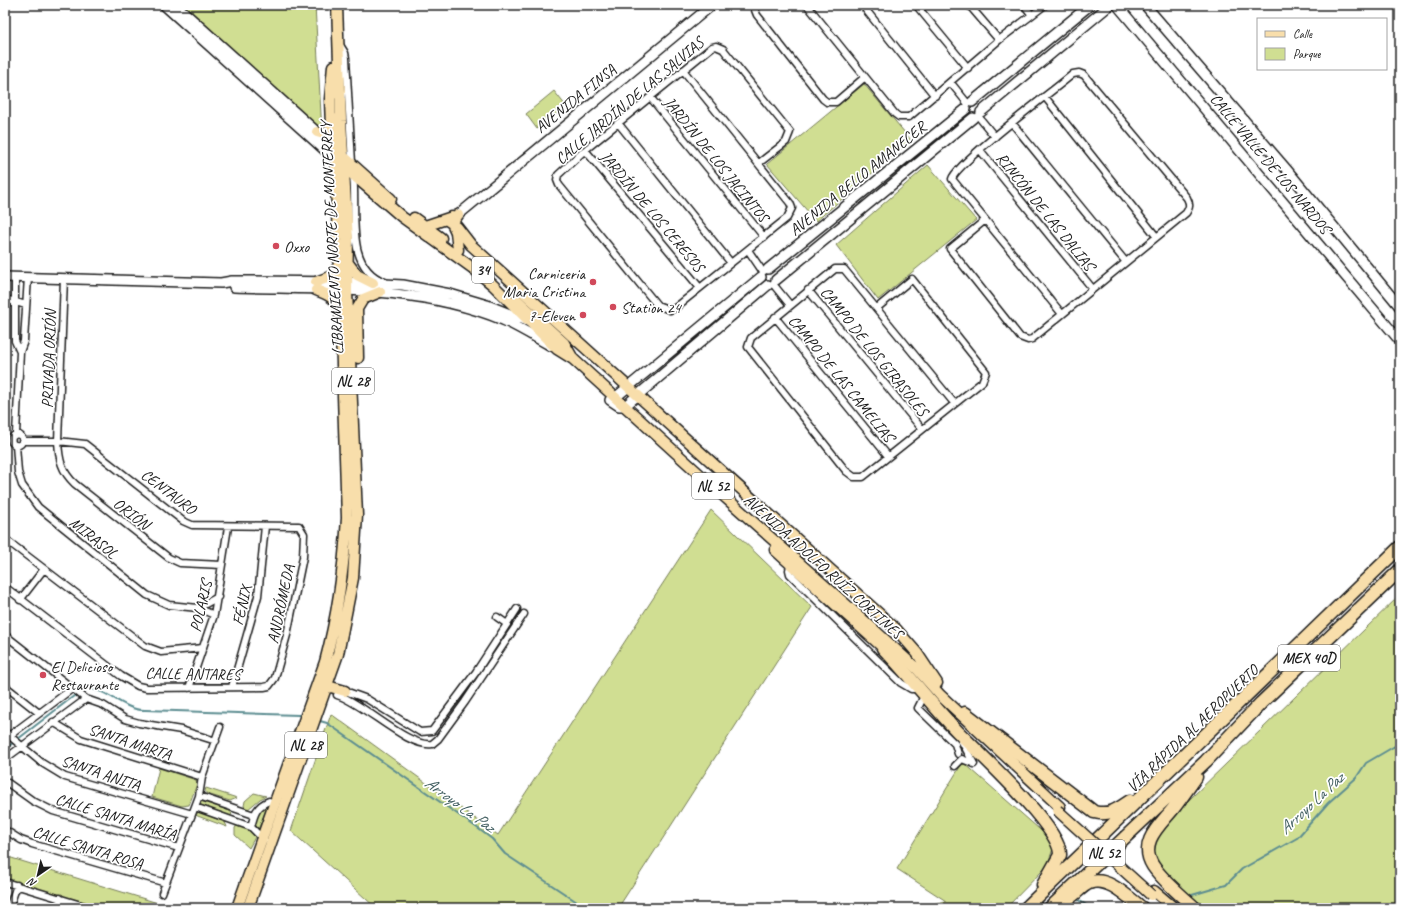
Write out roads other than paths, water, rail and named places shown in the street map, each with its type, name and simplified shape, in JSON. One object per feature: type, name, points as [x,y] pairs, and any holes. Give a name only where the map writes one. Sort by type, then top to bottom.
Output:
[{"type":"highway","name":"VÍA RÁPIDA AL AEROPUERTO","points":[[1026,908],[1144,796],[1400,547]]},
{"type":"highway","name":"MEX 40D","points":[[1050,908],[1206,761],[1261,703],[1400,570]]},
{"type":"highway","points":[[883,648],[958,731],[1037,813],[1060,846],[1060,855],[1056,865],[1026,908]]},
{"type":"highway","points":[[965,713],[1094,812],[1113,812],[1133,799],[1144,796]]},
{"type":"highway","points":[[1195,908],[1159,874],[1150,861],[1147,851],[1154,832],[1175,806],[1206,761]]},
{"type":"highway","points":[[1055,908],[1089,883],[1098,882],[1113,887],[1142,908]]},
{"type":"main road","points":[[237,908],[329,648],[344,565],[347,518],[345,311],[353,299],[371,287],[344,263],[339,158],[335,148],[332,5]]},
{"type":"main road","name":"LIBRAMIENTO NORTE DE MONTERREY","points":[[337,5],[339,158]]},
{"type":"main road","points":[[317,132],[327,135],[331,130],[330,99],[333,66]]},
{"type":"main road","name":"AVENIDA ADOLFO RUÍZ CORTINES","points":[[339,158],[402,209],[458,250],[518,301],[564,343],[573,359]]},
{"type":"main road","name":"LIBRAMIENTO NORTE DE MONTERREY","points":[[248,908],[321,704],[332,691],[333,670],[346,620],[352,578],[357,515],[354,423],[343,286],[348,165]]},
{"type":"main road","name":"AVENIDA ADOLFO RUÍZ CORTINES","points":[[348,165],[353,174],[408,221],[474,269],[557,349],[573,359],[616,403],[708,482],[792,560],[917,669],[940,695],[1059,808]]},
{"type":"main road","points":[[425,226],[453,219]]},
{"type":"main road","points":[[453,219],[458,250]]},
{"type":"main road","points":[[453,219],[471,245],[629,386],[731,481],[843,580],[907,641],[935,681],[965,713]]},
{"type":"main road","points":[[344,263],[332,276],[316,286],[332,298],[345,311]]},
{"type":"main road","points":[[354,423],[359,374],[357,309],[363,299],[380,292]]},
{"type":"main road","points":[[518,301],[540,307]]},
{"type":"main road","points":[[557,349],[792,560],[796,553],[806,552],[843,580]]},
{"type":"main road","points":[[708,482],[731,481]]},
{"type":"main road","name":"AVENIDA ADOLFO RUÍZ CORTINES","points":[[792,560],[805,578],[883,648],[937,701],[1153,893]]},
{"type":"main road","points":[[329,648],[331,656],[323,683],[332,691]]},
{"type":"main road","points":[[332,691],[335,682],[333,670]]},
{"type":"main road","points":[[307,713],[312,709],[320,692],[332,691]]},
{"type":"main road","points":[[1153,893],[1166,908]]},
{"type":"main road","points":[[1153,893],[1174,908]]},
{"type":"street","points":[[164,5],[339,158]]},
{"type":"street","points":[[176,5],[335,148]]},
{"type":"street","name":"AVENIDA FINSA","points":[[453,219],[712,5]]},
{"type":"street","points":[[807,5],[895,114],[905,118],[909,117],[951,83],[999,40],[1045,5]]},
{"type":"street","points":[[862,5],[935,96]]},
{"type":"street","points":[[916,5],[968,68]]},
{"type":"street","points":[[969,5],[999,40]]},
{"type":"street","points":[[1024,5],[1032,15]]},
{"type":"street","name":"AVENIDA BELLO AMANECER","points":[[616,403],[629,386],[1090,5]]},
{"type":"street","name":"AVENIDA BELLO AMANECER","points":[[616,403],[638,395],[1110,5]]},
{"type":"street","name":"CALLE VALLE DE LOS NARDOS","points":[[1117,5],[1400,341]]},
{"type":"street","name":"CALLE VALLE DE LOS NARDOS","points":[[1145,5],[1282,164],[1400,307]]},
{"type":"street","points":[[757,6],[757,15],[823,99],[827,102],[836,102],[865,77]]},
{"type":"street","points":[[1068,22],[1076,32]]},
{"type":"street","points":[[1056,33],[1064,42]]},
{"type":"street","points":[[338,42],[345,53],[346,58],[348,165]]},
{"type":"street","name":"CALLE JARDÍN DE LAS SALVIAS","points":[[700,288],[675,308],[670,310],[664,309],[657,305],[559,185],[557,180],[558,175],[585,150],[618,123],[683,70],[716,46],[723,49],[790,132],[786,142],[759,163]]},
{"type":"street","points":[[683,70],[759,163],[790,203],[792,208],[787,218],[700,288]]},
{"type":"street","points":[[984,222],[950,249],[1020,337],[1025,340],[1032,339],[1062,314],[1092,288],[1189,208],[1190,203],[1187,198],[1084,75],[1078,73],[1073,74],[980,150],[953,175],[952,179],[954,184],[984,222],[1062,314]]},
{"type":"street","points":[[951,83],[969,105],[968,115],[977,115]]},
{"type":"street","name":"JARDÍN DE LOS JACINTOS","points":[[650,97],[764,237]]},
{"type":"street","points":[[1045,97],[1156,236]]},
{"type":"street","points":[[969,105],[978,104],[977,115],[995,137]]},
{"type":"street","points":[[618,123],[731,263]]},
{"type":"street","points":[[1012,123],[1125,261]]},
{"type":"street","name":"JARDÍN DE LOS CERESOS","points":[[585,150],[700,288]]},
{"type":"street","name":"RINCÓN DE LAS DALIAS","points":[[980,150],[1092,288]]},
{"type":"street","points":[[353,174],[358,257],[374,277],[390,284]]},
{"type":"street","points":[[875,183],[880,186],[882,192]]},
{"type":"street","points":[[863,192],[865,198],[870,202]]},
{"type":"street","points":[[748,250],[764,273],[763,282],[773,283]]},
{"type":"street","points":[[877,308],[912,279],[986,372],[982,382],[862,477],[854,477],[846,471],[749,349],[748,343],[750,338],[808,290],[835,269],[840,268],[848,272],[877,308],[954,403]]},
{"type":"street","points":[[764,273],[774,271],[773,283],[790,305]]},
{"type":"street","name":"NL 52","points":[[5,277],[221,283],[232,281],[316,286],[371,287],[390,284],[450,294],[487,305],[551,331]]},
{"type":"street","points":[[15,277],[15,341],[20,352]]},
{"type":"street","points":[[14,443],[14,436],[16,434],[20,352],[24,341],[28,277]]},
{"type":"street","name":"PRIVADA ORIÓN","points":[[58,441],[64,278]]},
{"type":"street","name":"NL 52","points":[[371,287],[380,292],[442,301],[473,310],[503,320],[557,349]]},
{"type":"street","name":"CAMPO DE LOS GIRASOLES","points":[[808,290],[922,429]]},
{"type":"street","points":[[5,300],[26,305]]},
{"type":"street","name":"CAMPO DE LAS CAMELIAS","points":[[775,317],[888,456]]},
{"type":"street","points":[[695,333],[702,342]]},
{"type":"street","points":[[680,345],[688,354]]},
{"type":"street","points":[[5,440],[21,444],[23,441],[22,436],[16,434]]},
{"type":"street","name":"CENTAURO","points":[[23,441],[82,442],[188,524],[197,526],[228,527],[299,526]]},
{"type":"street","name":"ORIÓN","points":[[58,441],[59,460],[67,477],[169,558],[180,563],[222,565]]},
{"type":"street","name":"MIRASOL","points":[[14,443],[18,472],[22,485],[38,507],[147,595],[169,605],[198,608],[214,615]]},
{"type":"street","name":"FÉNIX","points":[[232,687],[258,596],[265,526]]},
{"type":"street","name":"ANDRÓMEDA","points":[[269,686],[275,678],[287,635],[301,569],[304,534],[299,526]]},
{"type":"street","name":"POLARIS","points":[[189,688],[204,648],[214,615],[228,527]]},
{"type":"street","points":[[5,539],[145,646],[161,652],[204,648]]},
{"type":"street","points":[[797,539],[790,574],[905,686],[917,689],[922,693],[924,696],[918,708],[955,744],[958,754]]},
{"type":"street","points":[[20,600],[44,569]]},
{"type":"street","name":"CALLE ANTARES","points":[[5,587],[121,676],[138,686],[147,688],[189,688],[269,686]]},
{"type":"street","points":[[198,608],[218,597]]},
{"type":"street","points":[[332,691],[367,699],[420,732],[432,731],[476,672],[517,609]]},
{"type":"street","points":[[332,691],[353,701],[416,742],[432,744],[438,739],[465,702],[524,614]]},
{"type":"street","points":[[497,617],[507,624]]},
{"type":"street","points":[[5,635],[86,698],[131,721],[167,726],[216,741]]},
{"type":"street","points":[[5,686],[39,712]]},
{"type":"street","points":[[8,736],[73,688]]},
{"type":"street","points":[[5,759],[86,698]]},
{"type":"street","name":"SANTA MARTA","points":[[53,722],[81,739],[202,777]]},
{"type":"street","points":[[162,893],[199,796],[202,777],[220,727]]},
{"type":"street","points":[[955,766],[962,759],[974,764],[966,752],[958,731]]},
{"type":"street","name":"SANTA ANITA","points":[[8,736],[22,745],[42,763],[65,777],[192,814]]},
{"type":"street","name":"CALLE SANTA MARÍA","points":[[5,780],[33,801],[53,812],[179,848]]},
{"type":"street","points":[[199,796],[254,815]]},
{"type":"street","points":[[251,827],[254,815],[263,804],[269,801],[274,802],[282,812]]},
{"type":"street","points":[[194,807],[235,820],[251,827],[261,839],[269,840],[274,835]]},
{"type":"street","points":[[235,820],[239,810]]},
{"type":"street","name":"CALLE SANTA ROSA","points":[[5,830],[17,838],[32,844],[166,883]]},
{"type":"street","points":[[5,882],[92,908]]},
{"type":"street","points":[[9,908],[17,886]]},
{"type":"street","points":[[56,908],[60,898]]},
{"type":"waterway","name":"Arroyo La Paz","points":[[5,749],[83,689],[101,692],[139,710],[299,715]]},
{"type":"waterway","name":"Arroyo La Paz","points":[[320,721],[327,723],[476,827],[492,839],[505,854],[586,908]]},
{"type":"waterway","name":"Arroyo La Paz","points":[[1192,895],[1226,885],[1242,869],[1297,838],[1328,803],[1356,778],[1366,763],[1400,743]]},
{"type":"waterway","name":"Arroyo La Paz","points":[[1075,898],[1088,906],[1098,908]]},
{"type":"waterway","name":"Arroyo La Paz","points":[[989,908],[998,906]]},
{"type":"place","name":"Oxxo","points":[[276,246]]},
{"type":"place","name":"Carniceria Maria Cristina","points":[[593,282]]},
{"type":"place","name":"Station 24","points":[[613,307]]},
{"type":"place","name":"7-Eleven","points":[[583,315]]},
{"type":"place","name":"El Delicioso Restaurante","points":[[43,675]]}]
